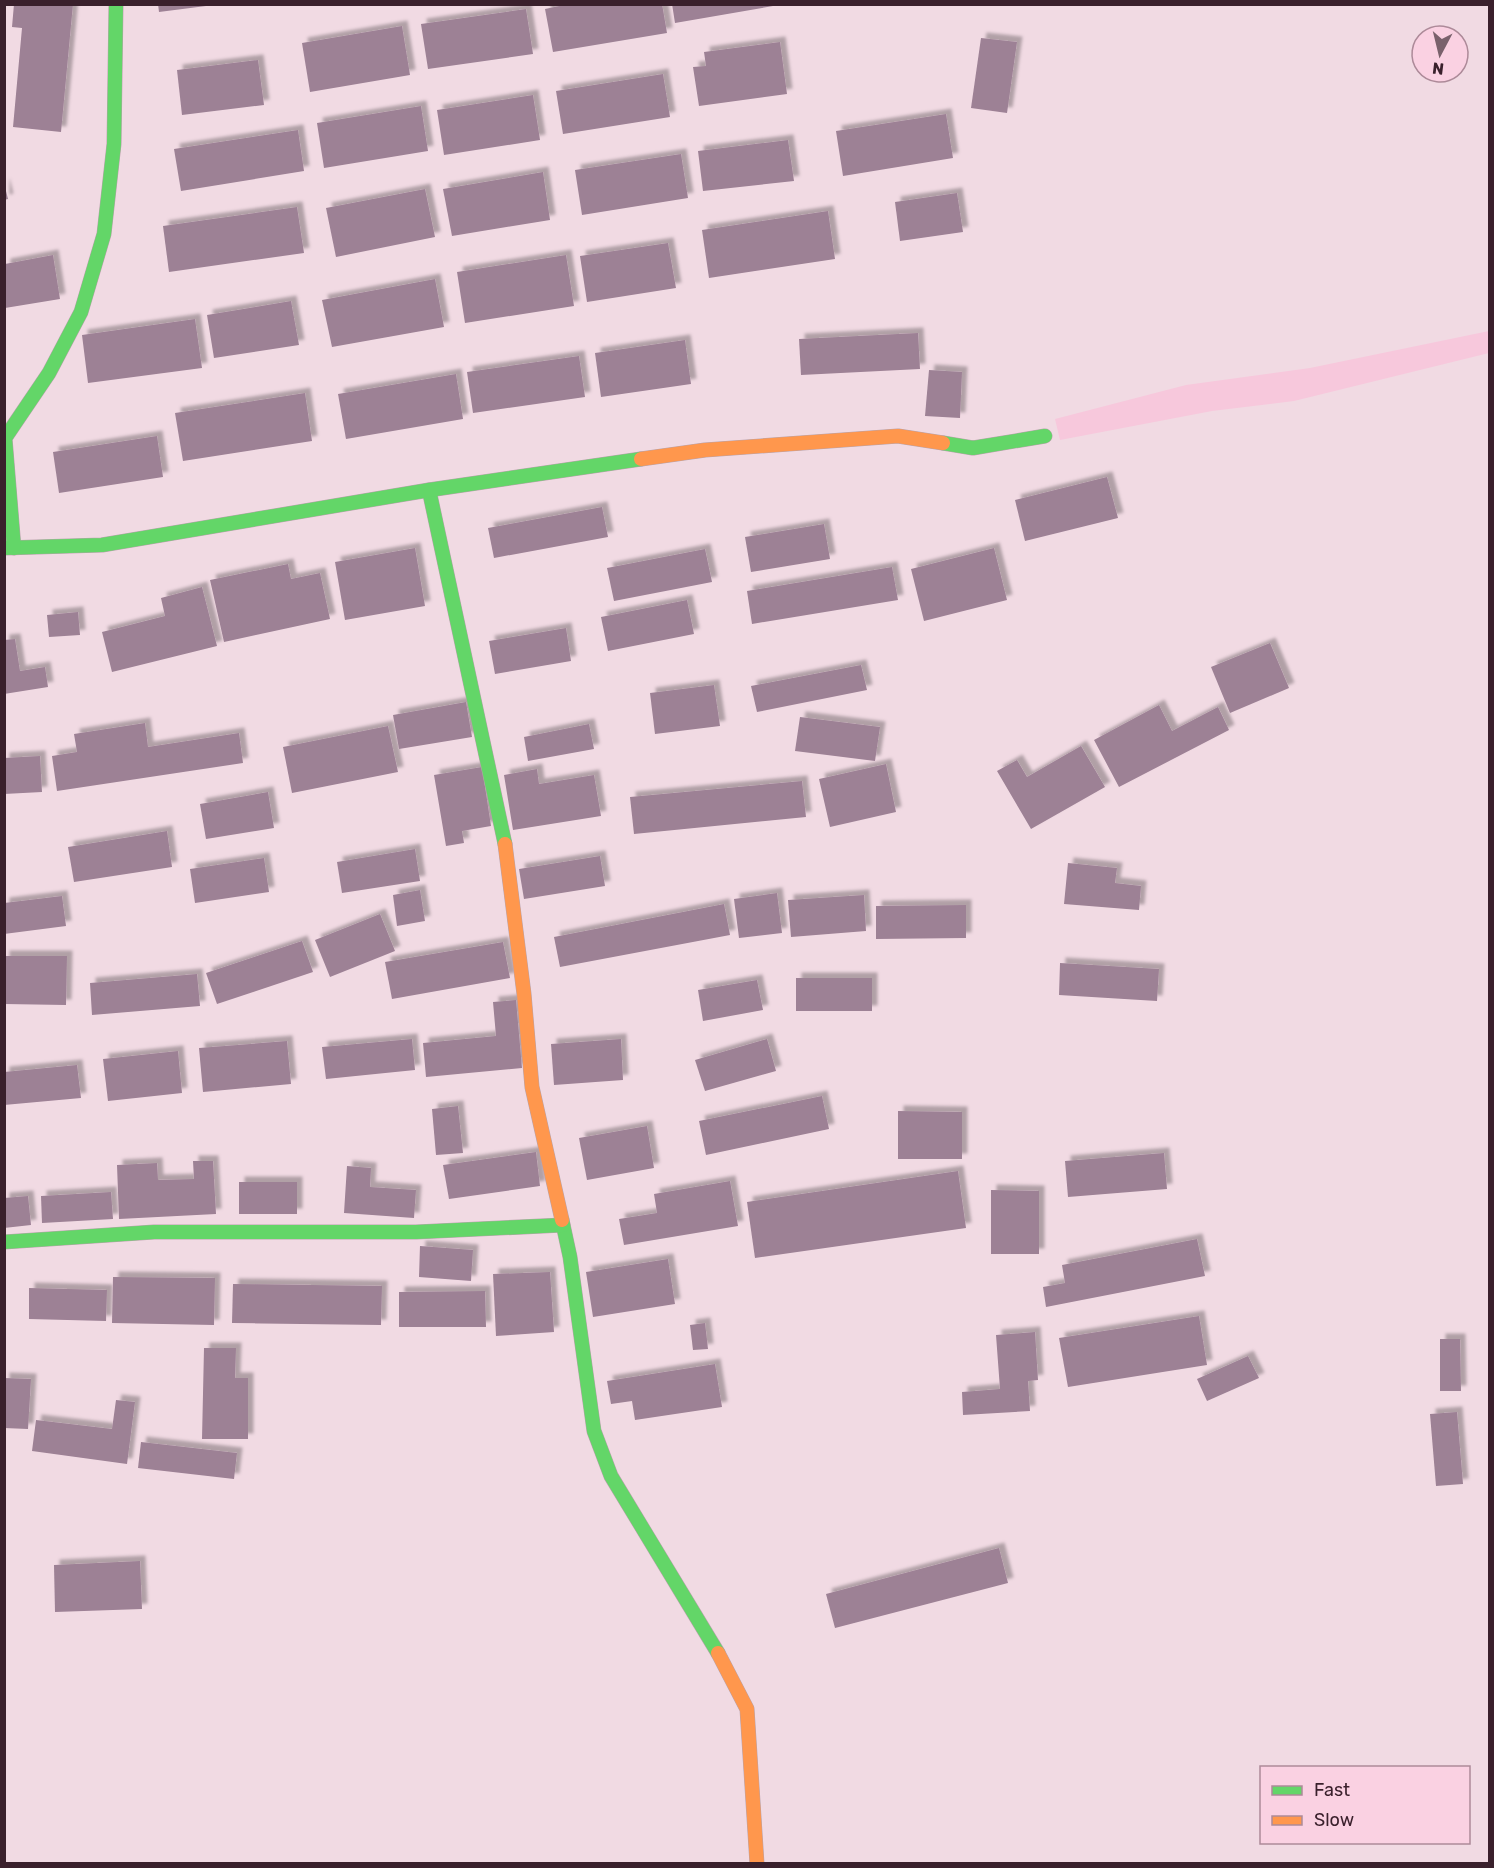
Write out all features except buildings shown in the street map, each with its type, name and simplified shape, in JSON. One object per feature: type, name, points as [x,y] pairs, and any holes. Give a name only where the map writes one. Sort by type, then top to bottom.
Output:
[{"type":"street","points":[[116,4],[114,144],[104,234],[81,312],[49,373],[5,438],[9,548],[102,545],[429,490],[705,450],[898,436],[973,448],[1045,436]]},
{"type":"street","points":[[429,490],[504,839],[524,994],[532,1087],[563,1225],[594,1431],[611,1476],[730,1672],[747,1709],[757,1863]]},
{"type":"street","points":[[4,1242],[154,1232],[416,1232],[563,1225]]},
{"type":"shaded area","points":[[1489,331],[1489,353],[1294,401],[1212,411],[1060,440],[1055,419],[1186,385],[1310,368]]},
{"type":"traffic: fast","points":[[14,548],[5,438],[49,373],[81,312],[104,234],[114,144],[116,4]]},
{"type":"traffic: fast","points":[[943,443],[973,448],[1045,436]]},
{"type":"traffic: fast","points":[[4,548],[102,545],[429,490],[641,459]]},
{"type":"traffic: fast","points":[[429,490],[505,844]]},
{"type":"traffic: fast","points":[[562,1220],[570,1257],[594,1431],[611,1476],[718,1653]]},
{"type":"traffic: fast","points":[[4,1242],[154,1232],[416,1232],[563,1225]]},
{"type":"traffic: slow","points":[[641,459],[705,450],[898,436],[943,443]]},
{"type":"traffic: slow","points":[[505,844],[524,994],[532,1087],[562,1220]]},
{"type":"traffic: slow","points":[[718,1653],[747,1709],[757,1864]]}]
